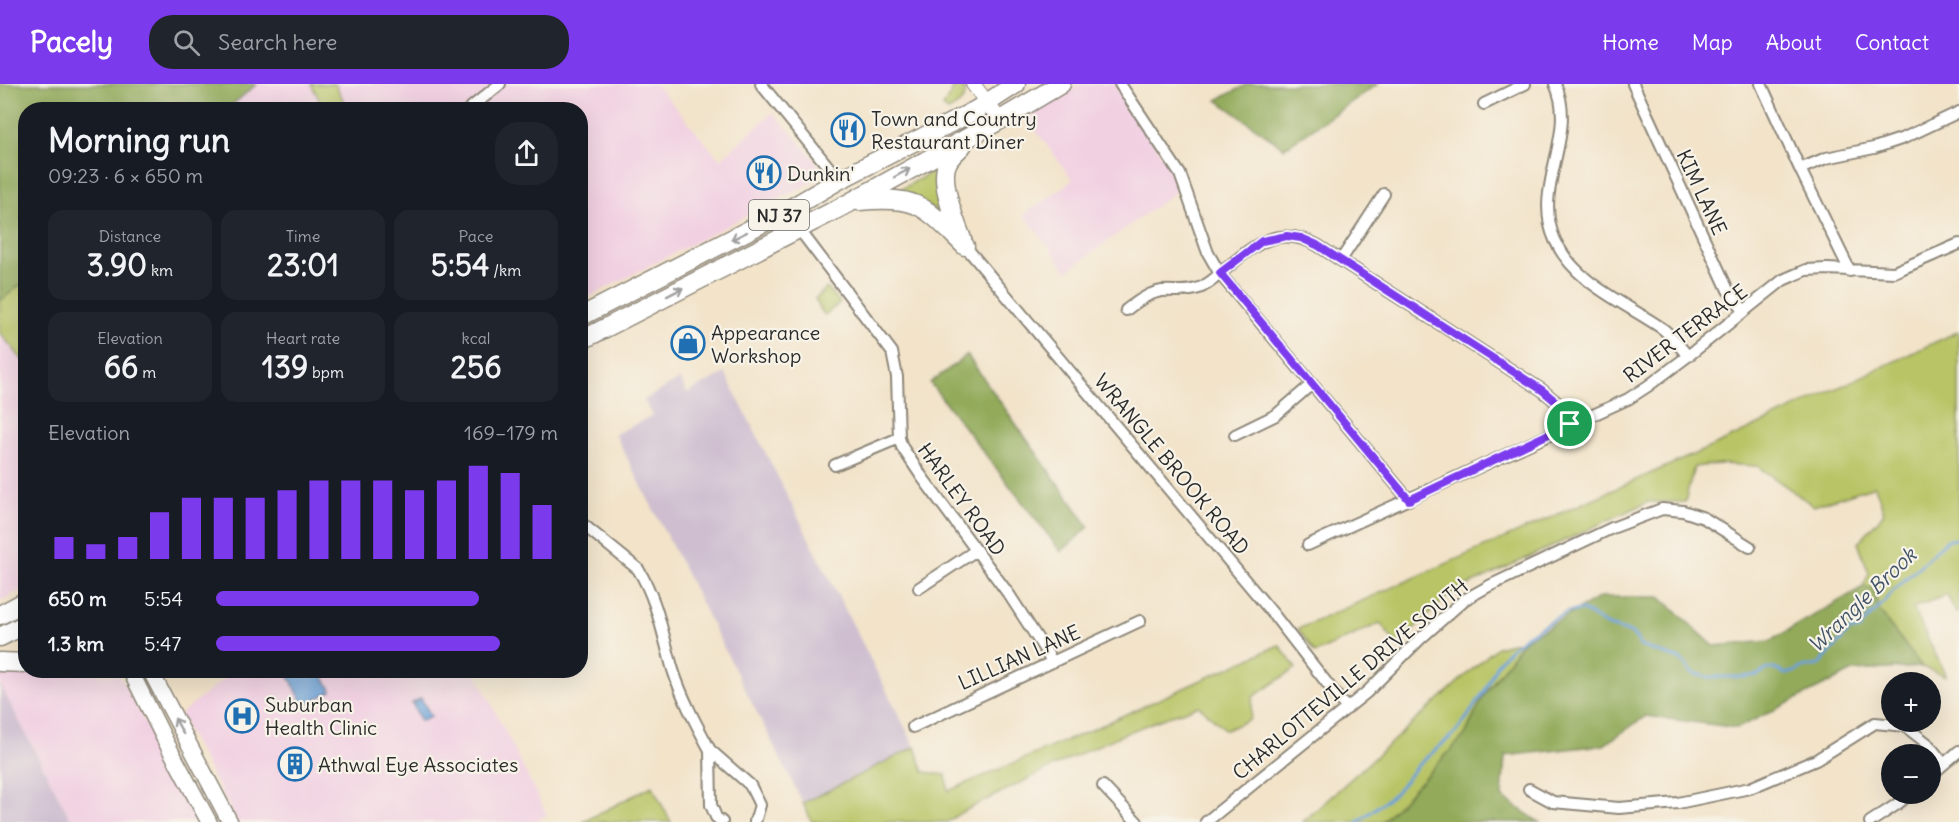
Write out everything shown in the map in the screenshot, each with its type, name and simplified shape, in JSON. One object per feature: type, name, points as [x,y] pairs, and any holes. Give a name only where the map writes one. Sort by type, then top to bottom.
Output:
[{"type":"highway","name":"NJ 37","points":[[588,313],[786,211],[1016,84]]},
{"type":"highway","name":"NJ 37","points":[[588,337],[851,202],[972,136],[1060,84]]},
{"type":"highway","points":[[965,246],[948,196],[946,168],[949,160],[972,136]]},
{"type":"highway","points":[[851,202],[885,198],[900,199],[914,204],[932,214],[965,246]]},
{"type":"highway","points":[[0,615],[18,605]]},
{"type":"highway","points":[[0,637],[18,628]]},
{"type":"highway","points":[[0,662],[18,663]]},
{"type":"main road","points":[[134,678],[209,822]]},
{"type":"main road","points":[[154,678],[230,822]]},
{"type":"main road","points":[[190,788],[206,778]]},
{"type":"street","points":[[478,102],[500,84]]},
{"type":"street","points":[[761,84],[839,180]]},
{"type":"street","points":[[973,84],[1000,120]]},
{"type":"street","points":[[1120,84],[1180,174],[1208,253],[1220,273],[1409,500]]},
{"type":"street","points":[[1484,104],[1525,84]]},
{"type":"street","points":[[1555,84],[1563,105],[1562,123],[1548,194],[1549,218],[1555,240],[1568,261],[1587,280],[1666,331],[1688,356]]},
{"type":"street","name":"KIM LANE","points":[[1633,84],[1728,290],[1744,311]]},
{"type":"street","points":[[1761,84],[1850,271]]},
{"type":"street","points":[[1800,169],[1826,158],[1874,148],[1904,138],[1959,112]]},
{"type":"street","points":[[1341,260],[1384,194]]},
{"type":"street","name":"HARLEY ROAD","points":[[799,229],[892,352],[897,377],[899,438],[902,447],[975,551],[1010,596],[1052,661]]},
{"type":"street","points":[[1126,310],[1147,295],[1197,290],[1209,283],[1256,244],[1268,239],[1294,237],[1307,240],[1542,390],[1560,405],[1570,424]]},
{"type":"street","name":"RIVER TERRACE","points":[[1308,546],[1628,399],[1688,356],[1782,280],[1806,270],[1894,272],[1959,244]]},
{"type":"street","name":"WRANGLE BROOK ROAD","points":[[965,246],[1274,615],[1347,709]]},
{"type":"street","points":[[1234,435],[1276,416],[1312,384]]},
{"type":"street","points":[[835,465],[899,438]]},
{"type":"street","name":"CHARLOTTEVILLE DRIVE SOUTH","points":[[1206,822],[1367,692],[1420,639],[1464,600],[1489,586],[1612,528],[1656,510],[1683,511],[1704,518],[1750,547]]},
{"type":"street","points":[[588,528],[638,569],[644,579],[662,624],[673,670],[689,711],[711,750],[750,785],[760,806],[755,822]]},
{"type":"street","points":[[920,588],[975,551]]},
{"type":"street","name":"LILLIAN LANE","points":[[913,727],[1140,621]]},
{"type":"street","points":[[1529,789],[1553,802],[1619,808],[1678,803],[1750,788],[1816,760],[1875,723],[1905,726],[1928,744],[1944,764]]},
{"type":"street","points":[[711,750],[711,805],[716,817],[722,822]]},
{"type":"street","points":[[1941,767],[1959,751]]},
{"type":"street","points":[[1103,786],[1137,822]]},
{"type":"street","points":[[1870,822],[1898,804]]},
{"type":"shaded area","points":[[257,84],[656,84],[720,160],[773,112],[819,165],[819,177],[588,297],[588,102],[236,102]]},
{"type":"shaded area","points":[[1081,84],[1115,84],[1175,175],[1178,190],[1067,271],[1024,215],[1073,180],[1027,119]]},
{"type":"shaded area","points":[[0,333],[18,354],[18,592],[0,601]]},
{"type":"shaded area","points":[[725,373],[915,747],[803,803],[615,434],[652,416],[644,400],[680,379],[687,393]]},
{"type":"shaded area","points":[[0,665],[18,668],[18,678],[121,678],[198,822],[72,822],[0,684]]},
{"type":"shaded area","points":[[226,678],[478,678],[547,815],[533,822],[237,822],[179,715]]},
{"type":"shaded area","points":[[0,684],[72,822],[0,822]]},
{"type":"green space","points":[[0,84],[257,84],[235,102],[18,102],[18,287],[0,301]]},
{"type":"green space","points":[[311,84],[335,84],[344,102],[320,102]]},
{"type":"green space","points":[[950,84],[961,84],[965,93],[963,100],[948,111],[943,107],[953,89]]},
{"type":"green space","points":[[1248,84],[1378,84],[1284,148],[1217,100]]},
{"type":"green space","points":[[935,170],[937,172],[945,215],[898,191]]},
{"type":"green space","points":[[18,287],[18,355],[0,333],[0,301]]},
{"type":"green space","points":[[827,288],[840,303],[825,315],[815,299]]},
{"type":"green space","points":[[1959,331],[1959,612],[1956,613],[1947,595],[1913,608],[1946,676],[1941,672],[1922,667],[1879,611],[1873,588],[1863,587],[1869,573],[1858,543],[1884,513],[1875,486],[1814,506],[1757,466],[1719,464],[1694,467],[1685,502],[1648,502],[1451,593],[1397,645],[1380,623],[1315,653],[1298,629],[1722,442]]},
{"type":"green space","points":[[967,355],[1089,527],[1061,552],[930,383]]},
{"type":"green space","points":[[1863,587],[1873,588],[1879,611],[1922,667],[1853,671],[1738,728],[1646,716],[1604,745],[1505,756],[1502,797],[1539,822],[1382,822],[1465,735],[1483,697],[1524,640],[1600,597],[1660,597],[1714,646],[1770,641]]},
{"type":"green space","points":[[1524,640],[1483,697],[1465,735],[1382,822],[1303,822],[1497,647]]},
{"type":"green space","points":[[1279,645],[1296,668],[1253,697],[1250,719],[1226,730],[1199,706],[1168,716],[1079,755],[962,812],[947,822],[812,822],[803,803],[915,747],[924,772],[946,775],[948,791],[1082,734]]},
{"type":"green space","points":[[652,786],[671,822],[583,822]]},
{"type":"water","points":[[290,678],[324,678],[332,691],[304,705]]},
{"type":"water","points":[[421,698],[431,716],[421,721],[412,703]]},
{"type":"waterway","name":"Wrangle Brook","points":[[1358,822],[1395,793],[1418,765],[1455,733],[1485,690],[1497,664],[1507,652],[1526,636],[1568,612],[1583,610],[1606,625],[1632,634],[1640,646],[1680,659],[1692,673],[1706,677],[1742,677],[1757,675],[1768,669],[1786,674],[1800,668],[1819,665],[1850,630],[1859,630],[1888,596],[1947,540],[1959,539]]},
{"type":"place","name":"Town and Country Restaurant Diner","points":[[848,130]]},
{"type":"place","name":"Dunkin'","points":[[764,173]]},
{"type":"place","name":"Appearance Workshop","points":[[688,343]]},
{"type":"place","name":"Suburban Health Clinic","points":[[242,716]]},
{"type":"place","name":"Athwal Eye Associates","points":[[295,764]]},
{"type":"route","points":[[1287,236],[1307,240],[1542,390],[1560,405],[1570,424],[1409,500],[1220,273],[1262,241],[1287,236]]}]
